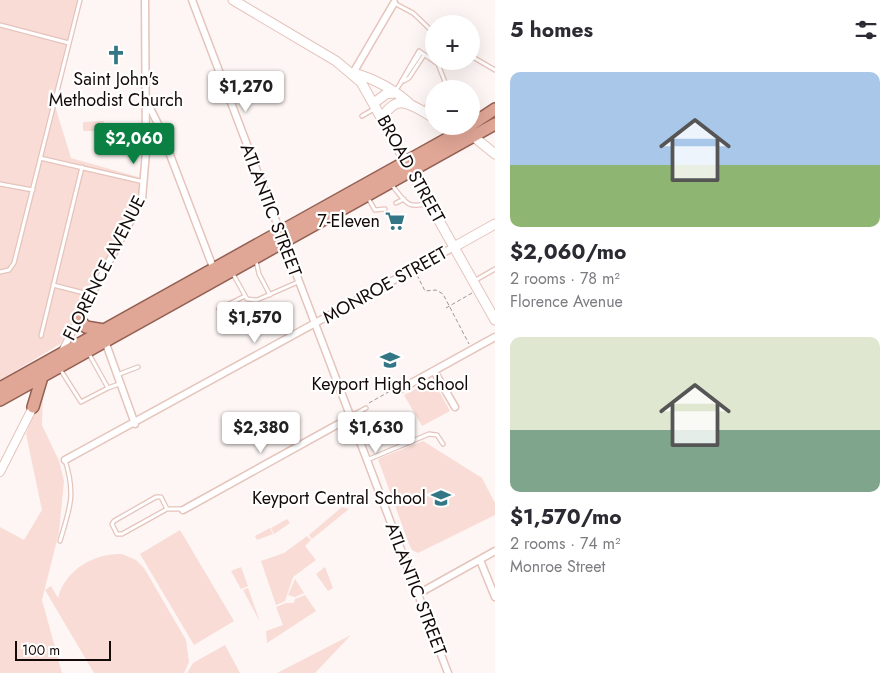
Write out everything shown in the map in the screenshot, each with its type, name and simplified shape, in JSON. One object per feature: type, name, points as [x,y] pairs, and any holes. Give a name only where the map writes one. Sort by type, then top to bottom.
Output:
[{"type":"highway","points":[[480,122],[495,108]]},
{"type":"highway","points":[[480,127],[495,124]]},
{"type":"highway","points":[[0,388],[59,355],[104,336],[256,258],[282,238],[410,167],[462,135]]},
{"type":"highway","points":[[0,400],[87,351],[104,336],[214,270],[390,183],[454,136]]},
{"type":"highway","points":[[80,320],[86,327],[104,336]]},
{"type":"highway","points":[[33,407],[42,377]]},
{"type":"highway","points":[[13,393],[24,396],[33,407]]},
{"type":"main road","points":[[233,0],[353,73],[368,77],[412,106]]},
{"type":"main road","name":"BROAD STREET","points":[[353,73],[382,118],[495,320]]},
{"type":"main road","points":[[375,106],[386,94],[394,93]]},
{"type":"main road","points":[[382,118],[394,103],[400,102],[424,112]]},
{"type":"main road","points":[[476,135],[483,147],[495,154]]},
{"type":"main road","name":"MONROE STREET","points":[[454,247],[495,224]]},
{"type":"street","name":"FLORENCE AVENUE","points":[[59,355],[80,320],[139,206],[144,182],[146,0]]},
{"type":"street","name":"ATLANTIC STREET","points":[[192,0],[448,673]]},
{"type":"street","points":[[353,73],[395,2]]},
{"type":"street","points":[[146,100],[159,126],[214,270]]},
{"type":"street","name":"MONROE STREET","points":[[65,460],[134,424],[454,247]]},
{"type":"street","points":[[104,336],[134,424]]},
{"type":"street","points":[[398,389],[495,338]]},
{"type":"street","points":[[434,371],[455,407]]},
{"type":"street","points":[[0,472],[33,407]]},
{"type":"street","points":[[183,510],[350,417]]},
{"type":"street","points":[[418,594],[495,551]]},
{"type":"street","points":[[480,560],[495,597]]},
{"type":"lane","points":[[0,272],[9,270],[14,263],[80,0]]},
{"type":"lane","points":[[395,2],[413,13],[425,24]]},
{"type":"lane","points":[[0,25],[69,43]]},
{"type":"lane","points":[[394,93],[419,51],[438,64],[444,80]]},
{"type":"lane","points":[[401,82],[410,78],[422,54]]},
{"type":"lane","points":[[480,61],[495,70]]},
{"type":"lane","points":[[362,116],[375,106]]},
{"type":"lane","points":[[40,158],[144,182]]},
{"type":"lane","points":[[41,336],[82,167]]},
{"type":"lane","points":[[390,183],[413,207],[430,203]]},
{"type":"lane","points":[[0,184],[33,190]]},
{"type":"lane","points":[[367,196],[375,210],[385,209]]},
{"type":"lane","points":[[396,203],[404,199]]},
{"type":"lane","points":[[256,258],[259,274],[270,295]]},
{"type":"lane","points":[[473,281],[495,268]]},
{"type":"lane","points":[[231,271],[247,300],[258,300],[298,281]]},
{"type":"lane","points":[[54,285],[92,295]]},
{"type":"lane","points":[[220,308],[245,296]]},
{"type":"lane","points":[[87,351],[108,388]]},
{"type":"lane","points":[[59,367],[81,402],[120,384]]},
{"type":"lane","points":[[117,375],[138,367]]},
{"type":"lane","points":[[350,417],[366,408]]},
{"type":"lane","points":[[367,460],[429,434],[437,435],[443,444]]},
{"type":"lane","points":[[60,541],[71,505],[72,491],[65,460]]},
{"type":"lane","points":[[167,509],[161,497],[156,497],[114,520],[112,524],[118,534],[122,534],[167,509],[183,510]]},
{"type":"path","points":[[416,275],[427,295]]},
{"type":"path","points":[[425,291],[436,290],[442,294],[471,346]]},
{"type":"path","points":[[446,308],[473,293]]},
{"type":"path","points":[[368,404],[398,389]]},
{"type":"shaded area","points":[[0,0],[80,0],[55,106],[71,158],[145,179],[144,192],[60,344],[0,380]]},
{"type":"shaded area","points":[[104,121],[105,131],[83,131],[83,122]]},
{"type":"shaded area","points":[[433,380],[450,411],[422,426],[404,395]]},
{"type":"shaded area","points":[[43,391],[42,425],[59,461],[64,481],[59,532],[42,600],[62,673],[0,673],[0,527],[24,540],[42,510],[26,434]]},
{"type":"shaded area","points":[[423,441],[482,478],[495,503],[495,515],[418,553],[412,550],[409,544],[378,459]]},
{"type":"shaded area","points":[[342,507],[349,509],[312,539],[309,535]]},
{"type":"shaded area","points":[[287,519],[290,523],[274,534],[271,528]]},
{"type":"shaded area","points":[[270,528],[273,534],[257,540],[255,536]]},
{"type":"shaded area","points":[[180,530],[234,621],[194,645],[140,554]]},
{"type":"shaded area","points":[[307,536],[311,540],[305,546],[316,560],[293,577],[285,601],[276,605],[261,561],[284,553]]},
{"type":"shaded area","points":[[111,554],[122,554],[136,560],[144,568],[186,640],[189,662],[184,673],[94,673],[45,590],[51,586],[58,598],[67,579],[82,565]]},
{"type":"shaded area","points":[[241,567],[248,586],[241,589],[231,571]]},
{"type":"shaded area","points":[[325,567],[333,588],[328,591],[316,574]]},
{"type":"shaded area","points":[[295,579],[304,593],[295,597],[288,595]]},
{"type":"shaded area","points":[[248,588],[260,622],[243,590]]},
{"type":"shaded area","points":[[305,595],[316,611],[267,643],[266,631],[283,625],[276,607],[286,603],[294,603],[295,599]]},
{"type":"shaded area","points":[[351,635],[315,673],[277,673]]},
{"type":"shaded area","points":[[225,645],[240,673],[187,673],[193,663]]},
{"type":"place","name":"Saint John's Methodist Church","points":[[116,55]]},
{"type":"place","name":"7-Eleven","points":[[395,221]]},
{"type":"place","name":"Keyport High School","points":[[390,360]]},
{"type":"place","name":"Keyport Central School","points":[[441,498]]}]
